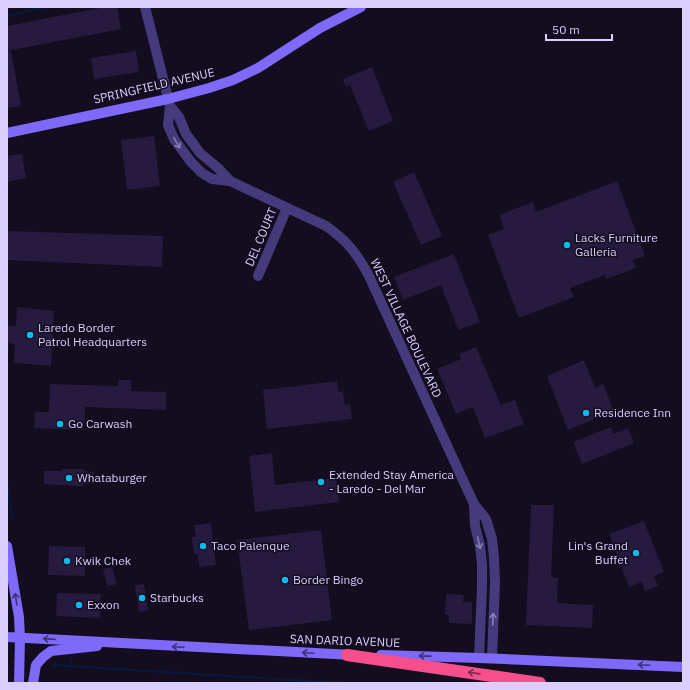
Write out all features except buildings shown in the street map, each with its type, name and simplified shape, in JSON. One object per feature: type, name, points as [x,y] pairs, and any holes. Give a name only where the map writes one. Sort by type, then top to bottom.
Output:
[{"type":"highway","points":[[347,655],[540,683]]},
{"type":"main road","name":"SPRINGFIELD AVENUE","points":[[7,132],[169,102],[233,80],[258,68],[320,28],[361,7]]},
{"type":"main road","points":[[7,546],[20,638],[19,683]]},
{"type":"main road","name":"SAN DARIO AVENUE","points":[[7,637],[116,644],[347,655],[492,658],[683,667]]},
{"type":"main road","points":[[32,683],[36,665],[51,651],[116,644]]},
{"type":"street","name":"WEST VILLAGE BOULEVARD","points":[[145,7],[169,102],[168,125],[174,139],[190,162],[202,173],[212,179],[230,181],[326,226],[350,246],[370,277],[474,504],[486,519],[492,539],[494,558],[495,583],[492,658]]},
{"type":"street","name":"DEL COURT","points":[[258,276],[287,208]]},
{"type":"street","name":"WEST VILLAGE BOULEVARD","points":[[474,504],[475,526],[480,546],[482,571],[479,658]]},
{"type":"waterway","points":[[7,16],[46,7]]},
{"type":"waterway","points":[[7,484],[13,519]]},
{"type":"waterway","points":[[71,659],[71,666]]},
{"type":"waterway","points":[[53,665],[340,683]]},
{"type":"place","name":"Lacks Furniture Galleria","points":[[567,245]]},
{"type":"place","name":"Laredo Border Patrol Headquarters","points":[[30,335]]},
{"type":"place","name":"Residence Inn","points":[[586,413]]},
{"type":"place","name":"Go Carwash","points":[[60,424]]},
{"type":"place","name":"Whataburger","points":[[69,478]]},
{"type":"place","name":"Extended Stay America - Laredo - Del Mar","points":[[321,482]]},
{"type":"place","name":"Taco Palenque","points":[[203,546]]},
{"type":"place","name":"Lin's Grand Buffet","points":[[636,553]]},
{"type":"place","name":"Kwik Chek","points":[[67,561]]},
{"type":"place","name":"Border Bingo","points":[[285,580]]},
{"type":"place","name":"Starbucks","points":[[142,598]]},
{"type":"place","name":"Exxon","points":[[79,605]]}]
